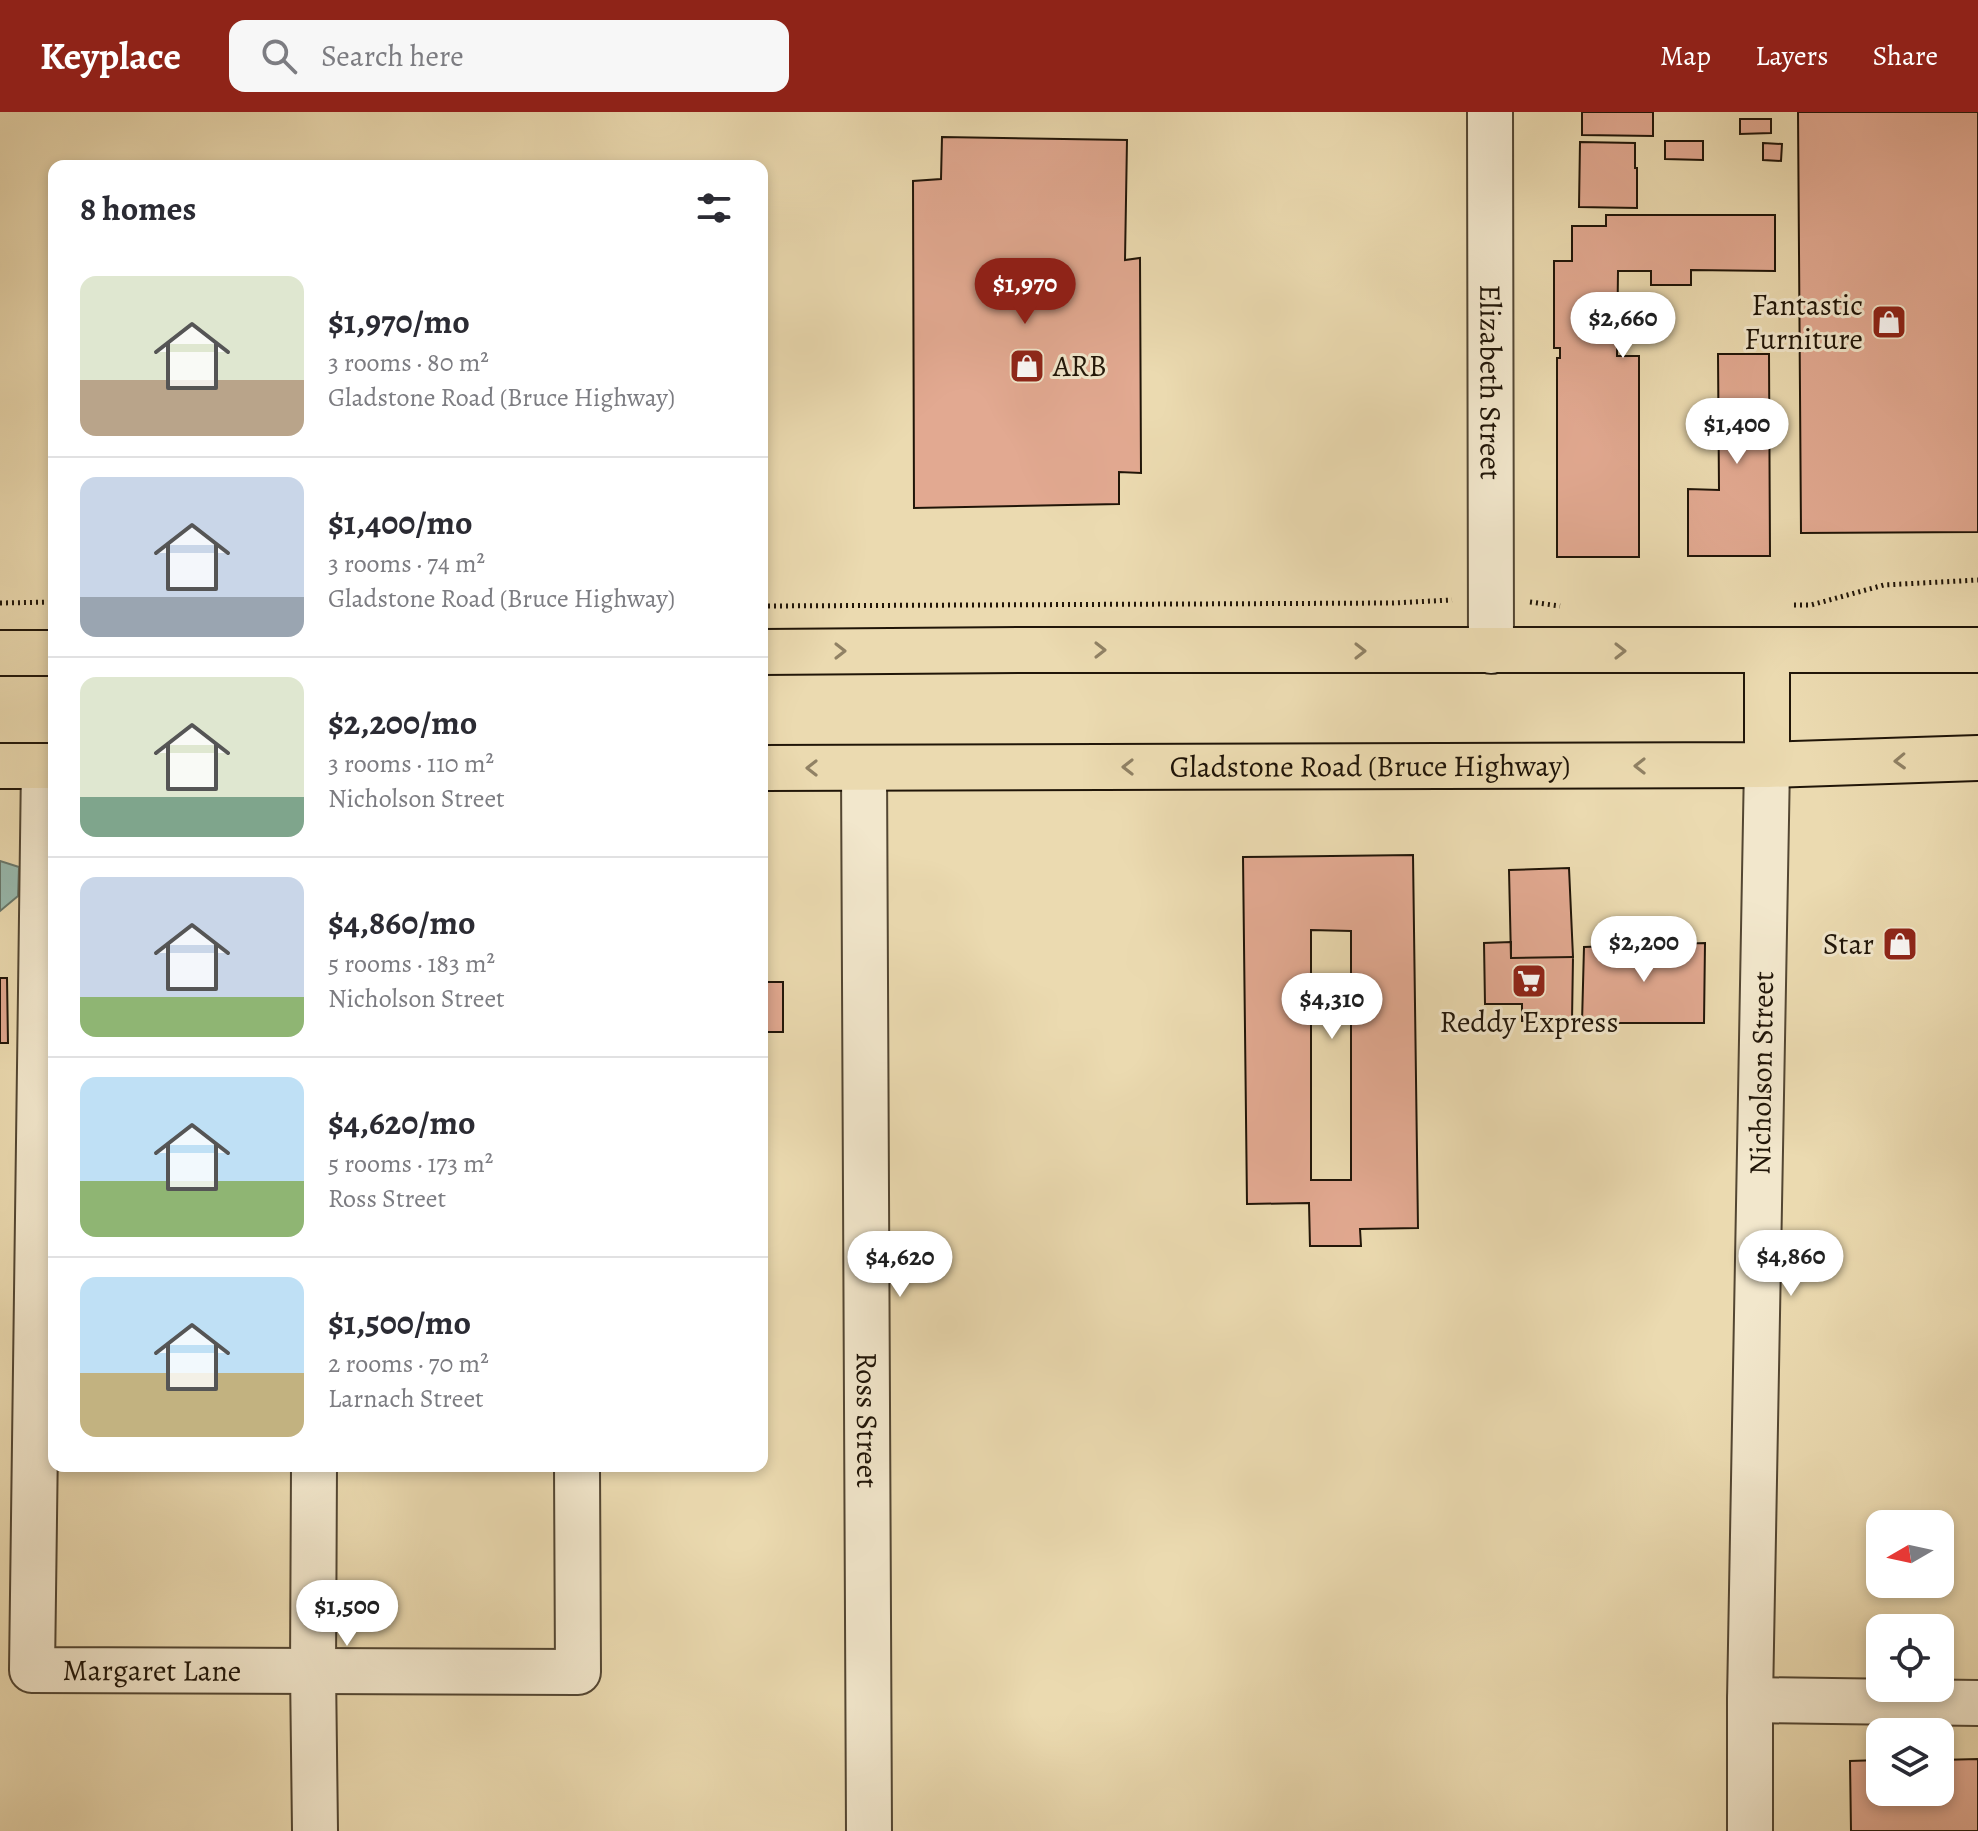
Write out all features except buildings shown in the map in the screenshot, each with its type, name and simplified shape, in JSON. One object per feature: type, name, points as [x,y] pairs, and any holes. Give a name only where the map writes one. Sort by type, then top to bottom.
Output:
[{"type":"highway","points":[[768,652],[1978,650]]},
{"type":"highway","name":"Nicholson Street","points":[[1767,651],[1767,765]]},
{"type":"highway","points":[[0,653],[48,653]]},
{"type":"highway","name":"Gladstone Road (Bruce Highway)","points":[[768,768],[1767,765],[1978,758]]},
{"type":"highway","points":[[0,766],[48,766]]},
{"type":"street","name":"Elizabeth Street","points":[[1490,112],[1491,651]]},
{"type":"street","name":"Nicholson Street","points":[[1750,1831],[1767,765]]},
{"type":"street","name":"Ross Street","points":[[864,768],[869,1831]]},
{"type":"street","name":"Margaret Lane","points":[[48,819],[32,1670],[313,1671]]},
{"type":"street","points":[[314,1472],[315,1831]]},
{"type":"street","points":[[313,1671],[578,1672],[577,1472]]},
{"type":"street","points":[[1750,1700],[1978,1703]]},
{"type":"path","points":[[1782,605],[1811,605],[1884,585],[1978,580]]},
{"type":"path","points":[[768,606],[1378,603],[1491,598],[1564,606]]},
{"type":"path","points":[[0,603],[48,602]]},
{"type":"water","points":[[0,861],[19,867],[18,896],[0,911]]},
{"type":"place","name":"Fantastic Furniture","points":[[1889,322]]},
{"type":"place","name":"ARB","points":[[1027,366]]},
{"type":"place","name":"Star","points":[[1900,944]]},
{"type":"place","name":"Reddy Express","points":[[1529,981]]}]
